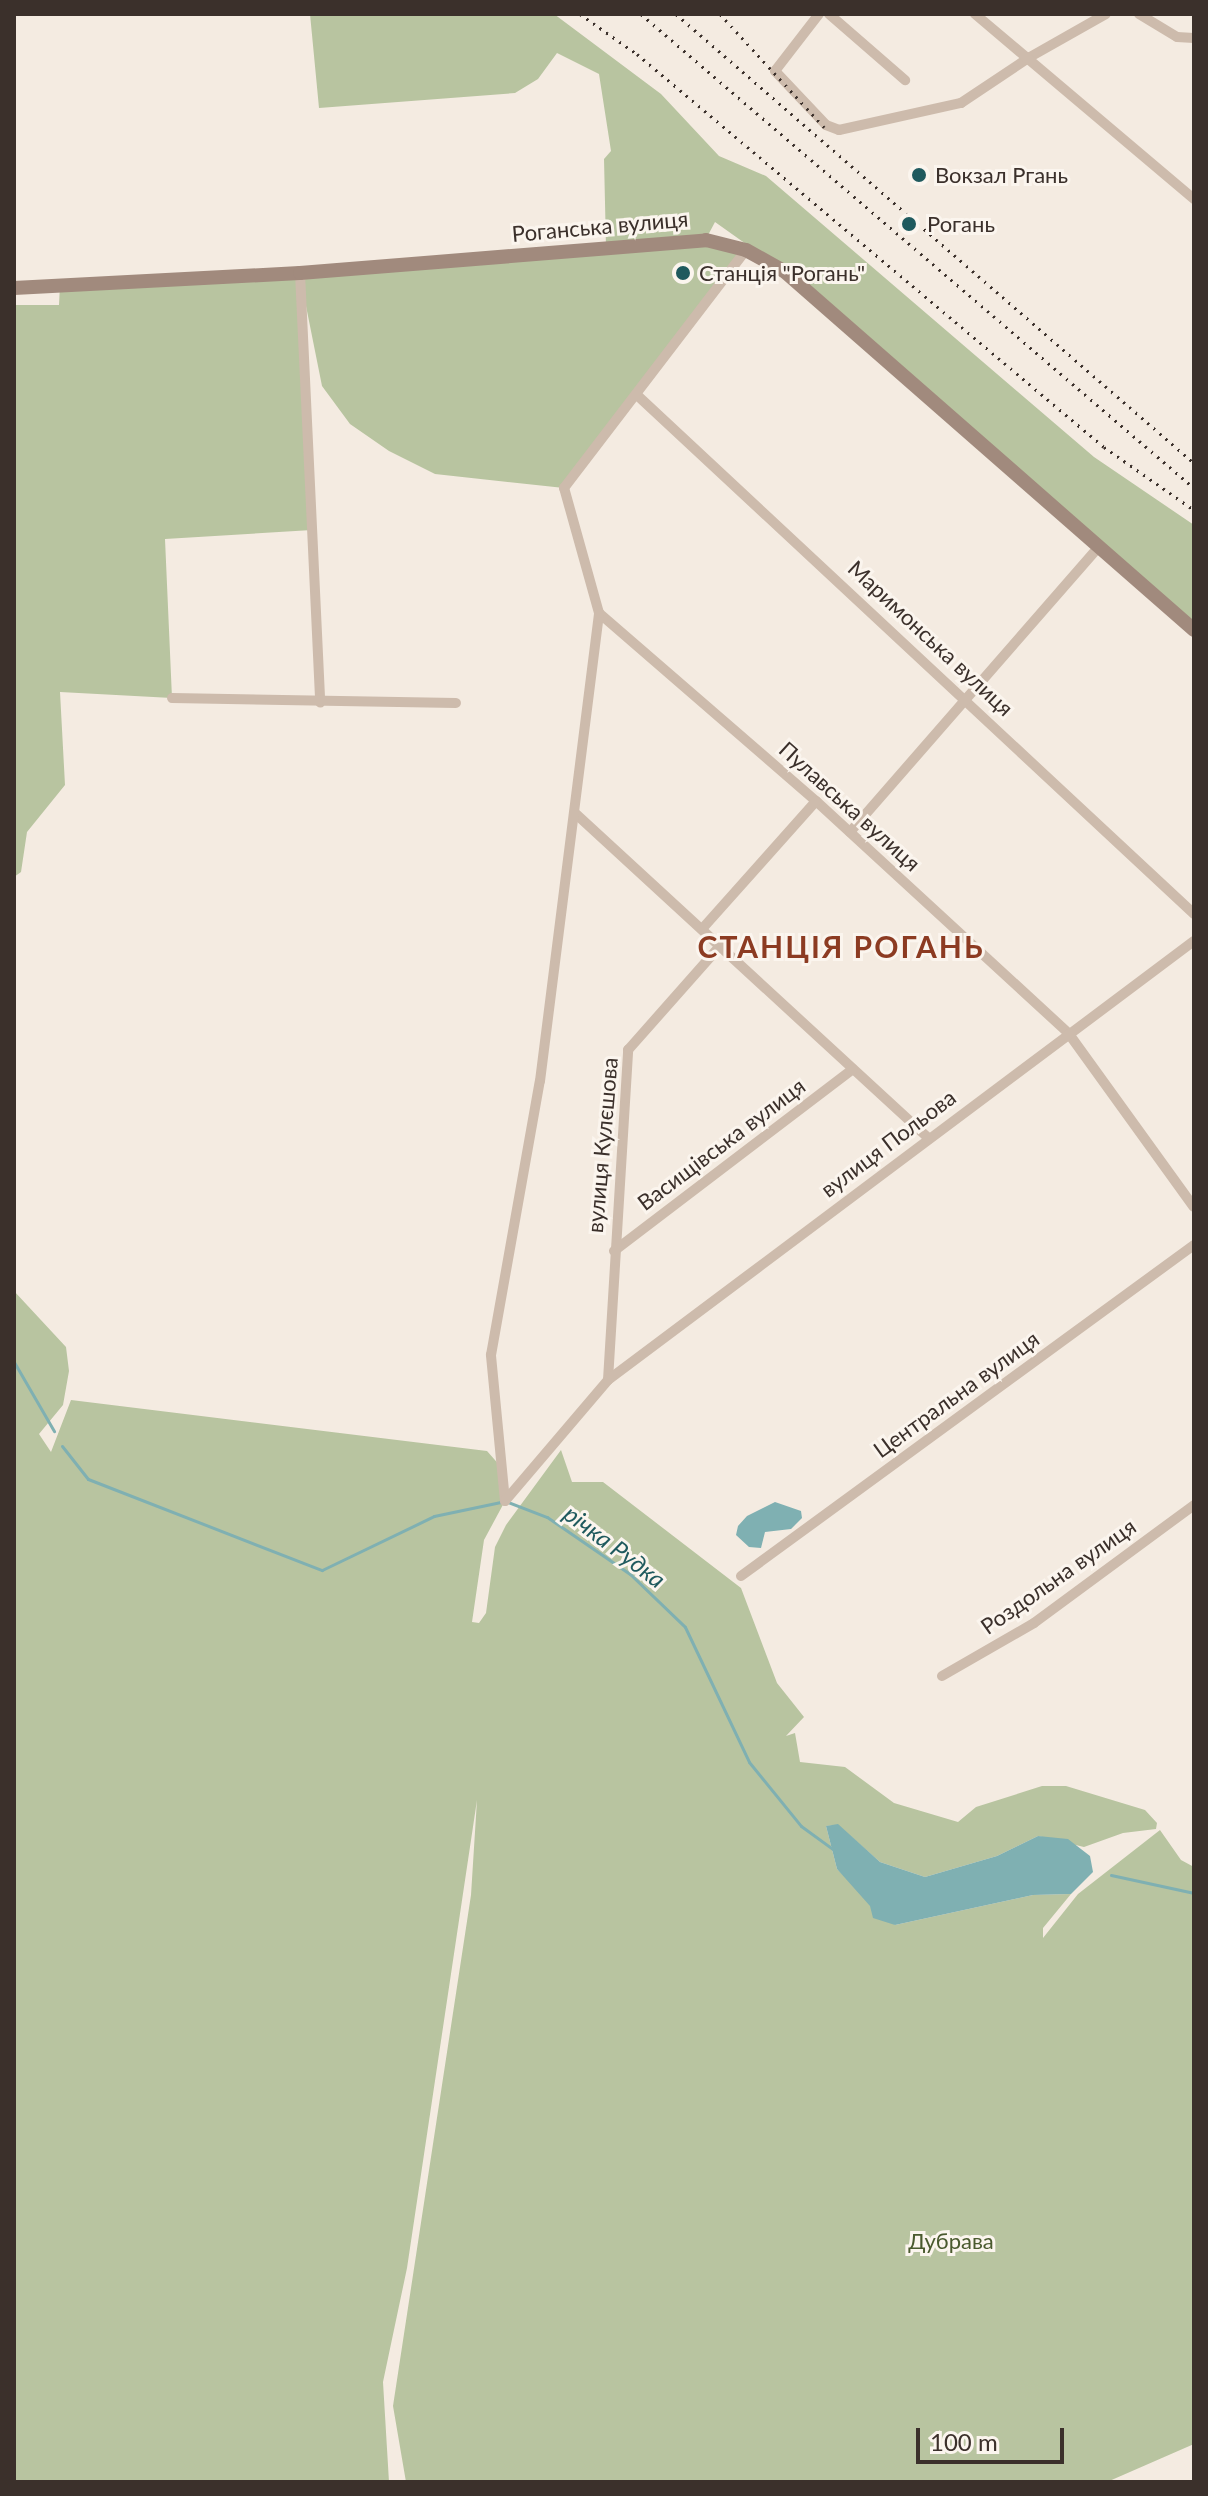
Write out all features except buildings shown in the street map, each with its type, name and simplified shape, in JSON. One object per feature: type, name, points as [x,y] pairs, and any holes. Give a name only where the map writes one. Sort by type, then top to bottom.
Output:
[{"type":"main road","name":"Роганська вулиця","points":[[14,288],[300,273],[706,240],[746,250],[784,271],[1194,630]]},
{"type":"street","points":[[819,14],[775,71],[831,128],[851,128],[961,103],[1030,57],[1106,14]]},
{"type":"street","points":[[829,14],[905,80]]},
{"type":"street","points":[[975,14],[1030,57],[1194,199]]},
{"type":"street","points":[[1139,14],[1177,37],[1194,38]]},
{"type":"street","points":[[746,250],[638,396],[564,488],[599,613],[576,814],[927,1137]]},
{"type":"street","points":[[300,273],[320,703]]},
{"type":"street","name":"Маримонська вулиця","points":[[638,396],[965,696],[1194,914]]},
{"type":"street","points":[[850,832],[965,696],[1099,547]]},
{"type":"street","name":"Пулавська вулиця","points":[[599,613],[816,801],[1069,1034],[1194,1207]]},
{"type":"street","points":[[172,698],[456,703]]},
{"type":"street","points":[[702,929],[816,801]]},
{"type":"street","name":"вулиця Польова","points":[[576,814],[540,1081],[491,1355],[505,1501],[608,1380],[927,1137],[1194,941]]},
{"type":"street","name":"вулиця Кулєшова","points":[[608,1380],[628,1050],[720,946]]},
{"type":"street","name":"Васищівська вулиця","points":[[614,1251],[853,1069]]},
{"type":"street","name":"Центральна вулиця","points":[[741,1576],[1194,1245]]},
{"type":"street","name":"Роздольна вулиця","points":[[942,1676],[1034,1623],[1194,1505]]},
{"type":"green space","points":[[310,14],[554,14],[661,94],[719,156],[766,176],[1094,457],[1194,525],[1194,630],[784,271],[715,222],[706,239],[746,250],[564,488],[435,474],[389,451],[350,424],[322,386],[301,281],[312,530],[165,539],[172,698],[60,692],[65,785],[27,832],[21,872],[14,877],[14,305],[59,305],[60,285],[606,247],[604,159],[611,151],[599,74],[557,53],[538,79],[515,93],[319,108]]},
{"type":"green space","name":"Дубрава","points":[[14,1291],[66,1347],[69,1371],[63,1405],[39,1434],[51,1452],[71,1400],[487,1451],[502,1468],[505,1501],[484,1540],[472,1622],[479,1623],[486,1613],[495,1547],[506,1525],[561,1450],[572,1482],[603,1482],[741,1588],[777,1683],[804,1717],[786,1736],[795,1733],[800,1762],[845,1767],[894,1803],[958,1822],[976,1807],[1042,1786],[1066,1786],[1145,1810],[1157,1823],[1156,1829],[1123,1833],[1084,1847],[1038,1836],[997,1856],[925,1877],[880,1862],[838,1825],[826,1826],[837,1869],[895,1925],[1033,1895],[1071,1894],[1043,1928],[1043,1938],[1078,1894],[1160,1830],[1181,1860],[1194,1867],[1194,2444],[1107,2482],[406,2482],[393,2406],[471,1895],[477,1800],[407,2268],[383,2382],[389,2482],[14,2482]]},
{"type":"water","points":[[775,1502],[801,1511],[802,1518],[791,1529],[765,1532],[761,1548],[749,1547],[736,1535],[738,1526],[747,1516]]},
{"type":"water","points":[[838,1824],[880,1862],[925,1877],[997,1856],[1038,1836],[1068,1839],[1090,1856],[1093,1872],[1071,1894],[1033,1895],[895,1925],[873,1918],[870,1906],[837,1869],[826,1826]]},
{"type":"waterway","name":"річка Рудка","points":[[14,1362],[54,1431]]},
{"type":"waterway","name":"річка Рудка","points":[[62,1446],[88,1479],[322,1570],[434,1516],[505,1501],[547,1517],[630,1574],[685,1627],[749,1762],[801,1826],[834,1850]]},
{"type":"waterway","name":"річка Рудка","points":[[1111,1875],[1194,1893]]},
{"type":"railway","points":[[580,14],[637,54],[1104,447],[1194,510]]},
{"type":"railway","points":[[641,14],[1194,488]]},
{"type":"railway","points":[[676,14],[1194,463]]},
{"type":"railway","points":[[720,14],[824,127]]},
{"type":"place","name":"Вокзал Ргань","points":[[919,175]]},
{"type":"place","name":"Рогань","points":[[909,224]]},
{"type":"place","name":"Станція \"Рогань\"","points":[[683,273]]},
{"type":"district","name":"СТАНЦІЯ РОГАНЬ","points":[[841,946]]}]
